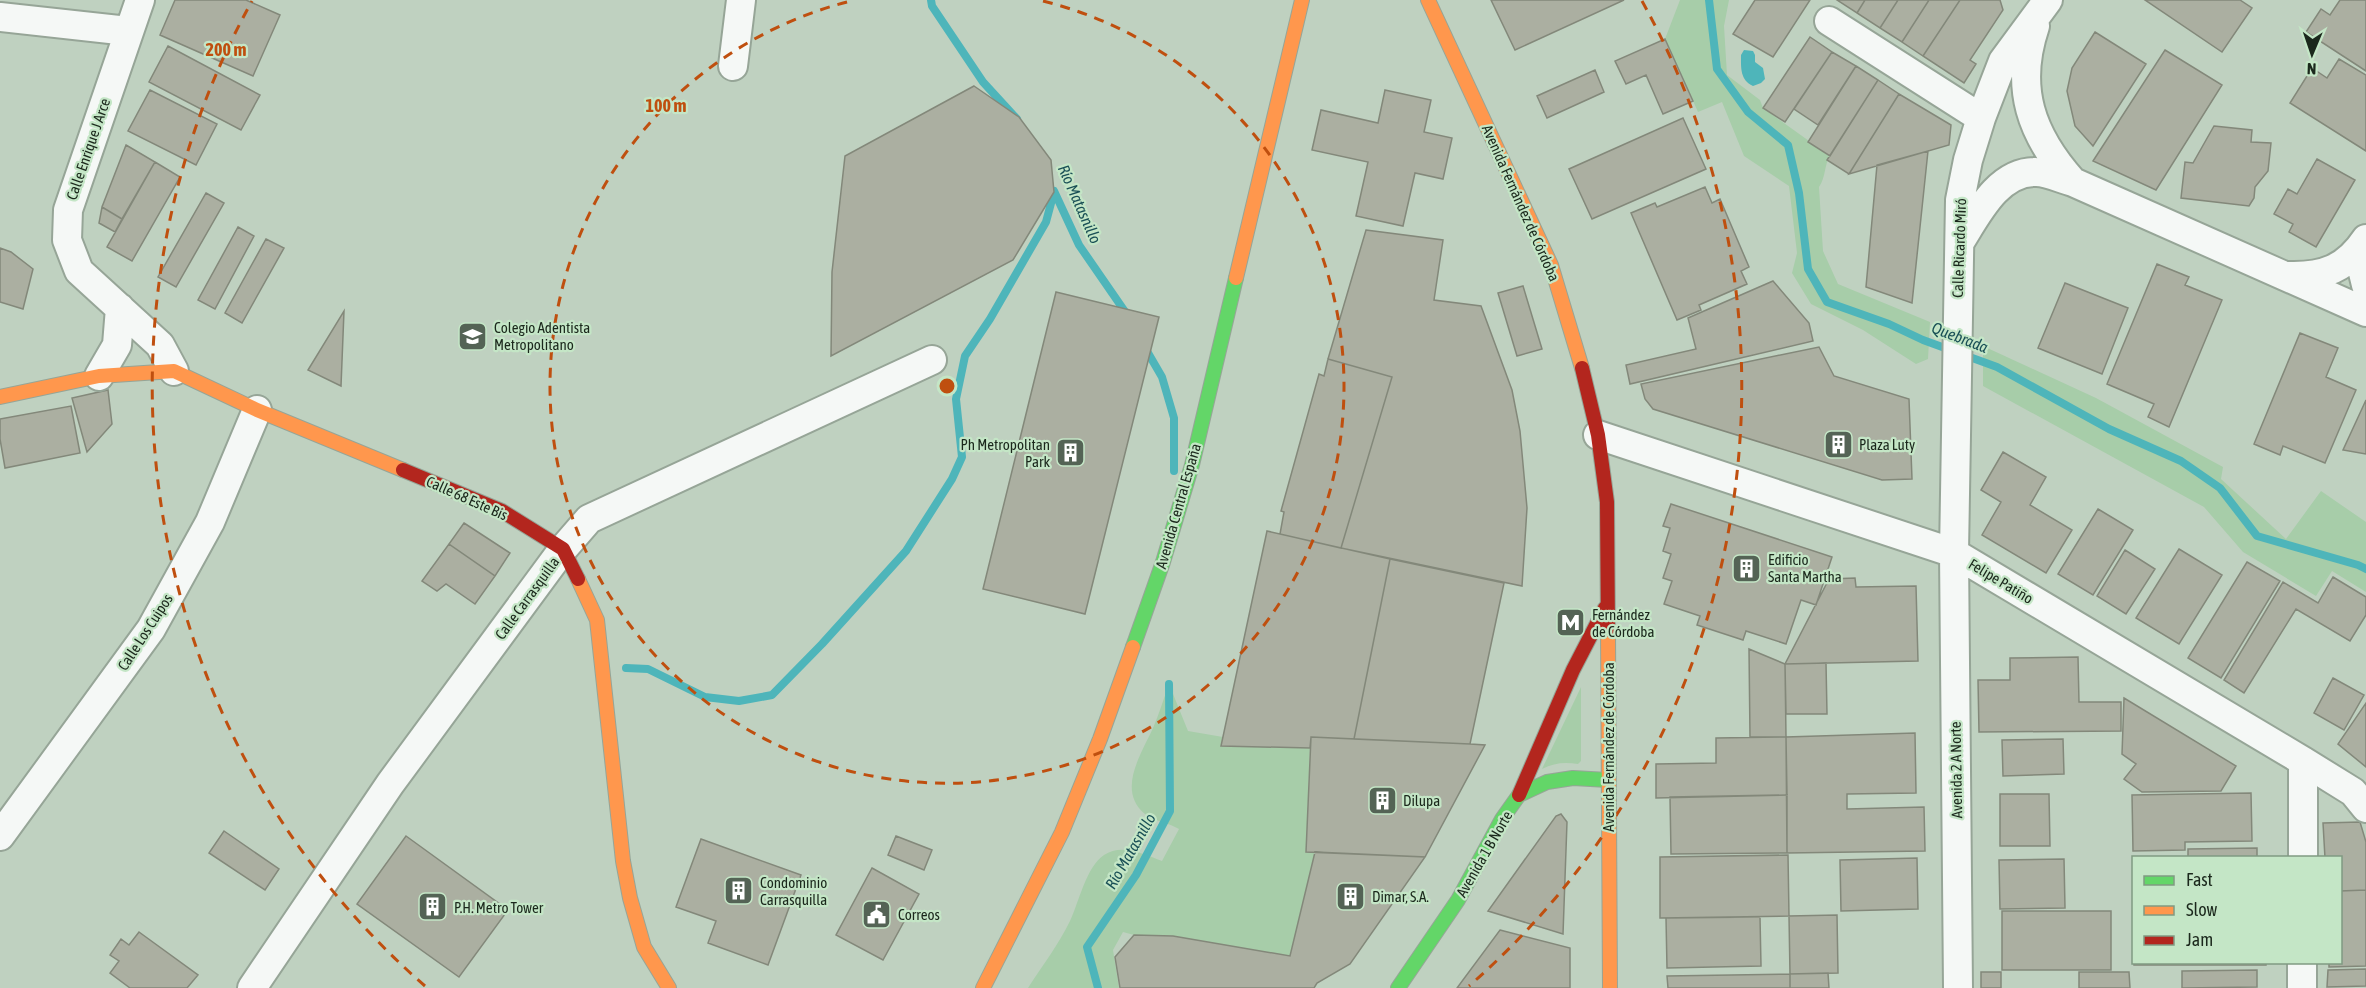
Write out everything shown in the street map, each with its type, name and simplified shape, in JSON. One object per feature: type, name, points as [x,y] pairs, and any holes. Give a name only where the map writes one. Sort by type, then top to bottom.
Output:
[{"type":"main road","name":"Avenida Central España","points":[[983,988],[1062,832],[1100,739],[1163,562],[1192,465],[1302,0]]},
{"type":"main road","name":"Avenida Fernández de Córdoba","points":[[1428,0],[1551,265],[1580,358],[1598,435],[1607,501],[1610,988]]},
{"type":"main road","name":"Calle 68 Este Bis","points":[[0,397],[99,376],[174,371],[257,410],[502,511],[564,549]]},
{"type":"main road","points":[[564,549],[597,620],[615,766],[623,861],[630,898],[644,947],[669,988]]},
{"type":"main road","points":[[1519,795],[1573,670],[1607,604]]},
{"type":"main road","name":"Avenida 1 B Norte","points":[[1398,988],[1458,900],[1502,819],[1519,795],[1547,782],[1572,778],[1608,780]]},
{"type":"street","name":"Calle Enrique J Arce","points":[[140,0],[68,210],[67,240],[79,271],[160,345],[174,371]]},
{"type":"street","points":[[733,66],[741,0]]},
{"type":"street","points":[[2043,8],[2030,40],[2026,71],[2028,102],[2037,131],[2052,159],[2073,182]]},
{"type":"street","name":"Calle Ricardo Miró","points":[[1954,553],[1956,327],[1960,200],[1968,160],[1981,118],[2003,62],[2043,8]]},
{"type":"street","points":[[0,17],[128,31]]},
{"type":"street","points":[[1828,21],[1981,118]]},
{"type":"street","points":[[1960,242],[1987,200],[2002,185],[2020,174],[2037,172],[2073,182],[2366,312]]},
{"type":"street","points":[[2284,276],[2324,273],[2343,265],[2362,245]]},
{"type":"street","points":[[2362,245],[2366,285]]},
{"type":"street","points":[[99,376],[117,345],[120,308]]},
{"type":"street","name":"Calle Carrasquilla","points":[[252,988],[390,784],[564,549],[590,519],[932,360]]},
{"type":"street","name":"Calle Los Cuipos","points":[[0,836],[151,629],[210,522],[257,410]]},
{"type":"street","name":"Felipe Patiño","points":[[1598,435],[1954,553],[2303,761],[2352,792],[2366,808]]},
{"type":"street","name":"Avenida 2 A Norte","points":[[1954,553],[1958,988]]},
{"type":"street","points":[[2303,761],[2303,856]]},
{"type":"street","points":[[2302,964],[2302,988]]},
{"type":"green space","points":[[1680,0],[1729,0],[1724,26],[1727,75],[1760,100],[1763,108],[1830,156],[1819,187],[1823,251],[1838,284],[1930,322],[1928,359],[1916,364],[1863,330],[1811,304],[1792,273],[1797,253],[1789,186],[1744,156],[1722,102],[1698,112],[1665,39]]},
{"type":"green space","points":[[1983,346],[2096,398],[2223,467],[2221,479],[2286,539],[2321,491],[2366,522],[2366,592],[2332,571],[2316,596],[2243,552],[2204,507],[1983,386]]},
{"type":"green space","points":[[1169,684],[1188,731],[1223,737],[1221,746],[1310,748],[1306,851],[1315,852],[1290,956],[1173,936],[1134,935],[1123,932],[1113,950],[1119,988],[1028,988],[1066,930],[1088,876],[1098,861],[1111,852],[1125,850],[1162,861],[1179,829],[1145,814],[1132,794],[1134,771]]},
{"type":"green space","points":[[1581,687],[1581,761],[1578,764],[1559,763],[1542,769]]},
{"type":"water","points":[[1744,50],[1753,51],[1755,62],[1763,68],[1765,79],[1761,83],[1753,86],[1743,77],[1741,55]]},
{"type":"building","points":[[175,0],[246,0],[280,15],[253,76],[160,35]]},
{"type":"building","points":[[1491,0],[1624,0],[1515,50]]},
{"type":"building","points":[[1755,0],[1810,0],[1773,57],[1733,34]]},
{"type":"building","points":[[1837,0],[1865,0],[1857,13]]},
{"type":"building","points":[[1865,0],[1898,0],[1880,28],[1857,13]]},
{"type":"building","points":[[1898,0],[1929,0],[1902,42],[1880,28]]},
{"type":"building","points":[[1929,0],[1960,0],[1923,56],[1902,42]]},
{"type":"building","points":[[1960,0],[2000,0],[2003,10],[1970,60],[1976,64],[1964,83],[1923,56]]},
{"type":"building","points":[[2145,0],[2240,0],[2252,8],[2222,52]]},
{"type":"building","points":[[2340,0],[2366,0],[2366,71],[2306,32],[2321,9],[2330,15]]},
{"type":"building","points":[[2095,32],[2146,64],[2093,146],[2075,126],[2067,91],[2072,68]]},
{"type":"building","points":[[1810,37],[1832,52],[1785,122],[1763,108]]},
{"type":"building","points":[[1665,39],[1693,101],[1663,114],[1646,75],[1626,84],[1615,61]]},
{"type":"building","points":[[168,46],[260,95],[241,130],[149,82]]},
{"type":"building","points":[[2165,50],[2222,85],[2156,190],[2093,161]]},
{"type":"building","points":[[1832,52],[1856,66],[1818,125],[1794,109]]},
{"type":"building","points":[[2339,59],[2366,75],[2366,151],[2290,103],[2312,68],[2327,78]]},
{"type":"building","points":[[1856,66],[1878,80],[1830,156],[1808,142]]},
{"type":"building","points":[[1595,70],[1604,92],[1547,118],[1537,96]]},
{"type":"building","points":[[1878,80],[1899,94],[1849,174],[1827,160]]},
{"type":"building","points":[[974,86],[1019,117],[1051,160],[1054,192],[1013,260],[831,356],[832,272],[845,156]]},
{"type":"building","points":[[150,90],[217,124],[196,165],[128,131]]},
{"type":"building","points":[[1385,90],[1431,100],[1424,132],[1452,138],[1443,179],[1415,173],[1403,226],[1356,216],[1368,162],[1312,150],[1321,110],[1378,123]]},
{"type":"building","points":[[1899,94],[1951,125],[1949,145],[1849,174]]},
{"type":"building","points":[[1683,118],[1706,169],[1592,219],[1569,169]]},
{"type":"building","points":[[2214,126],[2252,130],[2251,142],[2271,143],[2268,171],[2255,187],[2254,198],[2249,206],[2181,198],[2185,162],[2193,163]]},
{"type":"building","points":[[126,145],[155,162],[122,219],[102,207]]},
{"type":"building","points":[[1928,151],[1912,303],[1866,287],[1877,165]]},
{"type":"building","points":[[2317,159],[2355,180],[2316,247],[2289,232],[2293,224],[2274,214],[2288,189],[2297,194]]},
{"type":"building","points":[[155,162],[180,177],[132,261],[107,247]]},
{"type":"building","points":[[1705,187],[1712,203],[1720,199],[1749,267],[1741,271],[1747,284],[1699,305],[1701,310],[1677,320],[1631,213],[1655,203],[1657,207]]},
{"type":"building","points":[[206,193],[224,203],[176,287],[158,277]]},
{"type":"building","points":[[102,207],[122,219],[115,232],[99,223]]},
{"type":"building","points":[[238,227],[254,236],[215,309],[198,300]]},
{"type":"building","points":[[1366,230],[1443,240],[1434,300],[1481,306],[1512,390],[1520,431],[1527,508],[1522,586],[1341,548],[1392,377],[1328,359]]},
{"type":"building","points":[[266,239],[284,248],[242,323],[225,313]]},
{"type":"building","points":[[0,248],[11,252],[33,269],[23,309],[0,302]]},
{"type":"building","points":[[2157,264],[2189,277],[2185,285],[2222,300],[2169,427],[2148,417],[2154,404],[2107,384]]},
{"type":"building","points":[[1773,281],[1809,323],[1813,341],[1630,384],[1626,365],[1696,349],[1688,318]]},
{"type":"building","points":[[2065,283],[2128,308],[2102,374],[2038,348]]},
{"type":"building","points":[[1523,286],[1542,349],[1517,356],[1498,293]]},
{"type":"building","name":"Ph Metropolitan Park","points":[[1056,292],[1159,317],[1085,614],[983,589]]},
{"type":"building","points":[[344,311],[341,386],[308,370]]},
{"type":"building","points":[[2300,333],[2338,348],[2326,377],[2356,390],[2325,463],[2283,446],[2280,455],[2254,444]]},
{"type":"building","name":"Plaza Luty","points":[[1819,347],[1834,376],[1909,399],[1912,479],[1882,480],[1653,409],[1645,399],[1641,384]]},
{"type":"building","points":[[1328,359],[1392,377],[1341,548],[1280,534],[1284,512],[1281,511],[1319,374],[1324,376]]},
{"type":"building","points":[[108,390],[112,424],[87,452],[72,398]]},
{"type":"building","points":[[2366,400],[2366,454],[2343,450]]},
{"type":"building","points":[[71,406],[80,453],[5,468],[0,439],[0,419]]},
{"type":"building","points":[[2003,452],[2046,477],[2030,505],[2072,530],[2046,573],[1982,535],[2001,502],[1981,490]]},
{"type":"building","name":"Edificio Santa Martha","points":[[1671,504],[1832,557],[1816,605],[1801,600],[1786,644],[1746,631],[1743,640],[1697,625],[1700,616],[1664,604],[1672,581],[1663,578],[1671,554],[1663,551],[1670,528],[1663,526]]},
{"type":"building","points":[[2098,509],[2133,530],[2093,595],[2058,574]]},
{"type":"building","points":[[464,523],[510,553],[495,576],[449,544]]},
{"type":"building","points":[[1267,531],[1390,559],[1354,739],[1311,737],[1310,748],[1221,746]]},
{"type":"building","points":[[449,544],[495,576],[475,604],[446,584],[437,591],[422,581]]},
{"type":"building","points":[[2179,549],[2222,575],[2179,644],[2136,618]]},
{"type":"building","points":[[2125,550],[2155,569],[2126,614],[2097,596]]},
{"type":"building","points":[[1390,559],[1504,583],[1470,744],[1354,739]]},
{"type":"building","points":[[2247,562],[2280,581],[2221,678],[2188,658]]},
{"type":"building","points":[[2333,577],[2366,597],[2366,615],[2350,641],[2296,609],[2244,693],[2224,680],[2283,582],[2318,603]]},
{"type":"building","points":[[1855,578],[1856,587],[1916,586],[1918,661],[1785,664],[1829,579]]},
{"type":"building","points":[[1749,649],[1785,664],[1786,737],[1750,737]]},
{"type":"building","points":[[2078,657],[2079,702],[2121,702],[2121,731],[1979,732],[1978,680],[2010,680],[2010,658]]},
{"type":"building","points":[[1826,663],[1827,714],[1786,714],[1785,664]]},
{"type":"building","points":[[2333,678],[2364,695],[2344,730],[2314,713]]},
{"type":"building","points":[[2124,698],[2236,766],[2221,791],[2142,792],[2124,779],[2136,764],[2122,754]]},
{"type":"building","points":[[2366,703],[2366,767],[2338,744]]},
{"type":"building","points":[[1915,733],[1916,793],[1847,794],[1847,809],[1924,807],[1925,851],[1787,853],[1786,737]]},
{"type":"building","name":"Dilupa","points":[[1311,737],[1485,745],[1425,857],[1306,852]]},
{"type":"building","points":[[1786,737],[1787,795],[1656,798],[1656,764],[1716,763],[1716,738]]},
{"type":"building","points":[[2063,739],[2064,774],[2003,776],[2002,740]]},
{"type":"building","points":[[2251,793],[2252,841],[2185,842],[2185,850],[2133,851],[2132,795]]},
{"type":"building","points":[[2000,794],[2049,794],[2050,846],[2000,846]]},
{"type":"building","points":[[1787,795],[1787,853],[1671,854],[1670,797]]},
{"type":"building","points":[[1561,814],[1567,822],[1563,934],[1488,911],[1556,816]]},
{"type":"building","points":[[2360,822],[2366,842],[2366,890],[2342,891],[2342,856],[2325,856],[2323,823]]},
{"type":"building","points":[[224,831],[279,869],[265,890],[209,853]]},
{"type":"building","name":"P.H. Metro Tower","points":[[406,836],[508,910],[459,977],[357,904]]},
{"type":"building","points":[[896,836],[932,850],[924,870],[888,855]]},
{"type":"building","name":"Condominio Carrasquilla","points":[[701,839],[801,875],[768,965],[708,943],[716,921],[676,907]]},
{"type":"building","points":[[2257,848],[2257,856],[2188,856],[2188,849]]},
{"type":"building","name":"Dimar, S.A.","points":[[1315,852],[1425,857],[1350,964],[1317,983],[1314,988],[1120,988],[1115,957],[1134,935],[1173,936],[1290,956]]},
{"type":"building","points":[[1788,855],[1789,916],[1660,918],[1660,857]]},
{"type":"building","points":[[1917,858],[1918,909],[1841,911],[1840,860]]},
{"type":"building","points":[[2064,859],[2065,908],[2000,909],[1999,860]]},
{"type":"building","name":"Correos","points":[[872,868],[919,894],[883,960],[836,935]]},
{"type":"building","points":[[2366,890],[2366,966],[2329,967],[2329,964],[2342,964],[2342,891]]},
{"type":"building","points":[[2002,911],[2111,911],[2111,970],[2002,970]]},
{"type":"building","points":[[1837,915],[1838,973],[1790,974],[1789,916]]},
{"type":"building","points":[[1760,917],[1761,966],[1667,968],[1666,918]]},
{"type":"building","points":[[1500,930],[1570,948],[1570,988],[1457,988]]},
{"type":"building","points":[[139,932],[198,975],[187,988],[130,988],[110,973],[119,961],[110,955],[121,939],[129,945]]},
{"type":"building","points":[[2134,964],[2266,964],[2266,965]]},
{"type":"building","points":[[2366,969],[2366,986],[2327,987],[2328,970]]},
{"type":"building","points":[[2257,970],[2257,987],[2182,988],[2182,971]]},
{"type":"building","points":[[1981,972],[2001,972],[2001,988],[1981,988]]},
{"type":"building","points":[[2079,972],[2129,972],[2130,988],[2079,988]]},
{"type":"building","points":[[1828,973],[1829,988],[1790,988],[1790,974]]},
{"type":"building","points":[[1790,974],[1790,988],[1668,988],[1667,976]]},
{"type":"waterway","name":"Río Matasnillo","points":[[931,0],[932,6],[983,82],[1017,119]]},
{"type":"waterway","name":"Quebrada","points":[[1709,0],[1717,69],[1748,112],[1788,145],[1799,193],[1808,269],[1827,302],[1997,367],[2109,429],[2181,461],[2220,488],[2257,536],[2366,569]]},
{"type":"waterway","name":"Río Matasnillo","points":[[1054,191],[1079,245],[1128,316]]},
{"type":"waterway","points":[[626,668],[648,669],[705,697],[739,701],[772,695],[822,644],[906,551],[952,479],[962,457],[956,399],[965,356],[990,319],[1046,222],[1054,192]]},
{"type":"waterway","name":"Río Matasnillo","points":[[1144,346],[1162,377],[1174,418],[1174,471]]},
{"type":"waterway","name":"Río Matasnillo","points":[[1098,988],[1087,947],[1136,875],[1170,811],[1169,684]]},
{"type":"traffic: fast","points":[[1133,647],[1163,562],[1192,465],[1236,278]]},
{"type":"traffic: fast","points":[[1398,988],[1458,900],[1502,819],[1519,795],[1547,782],[1573,778],[1608,780]]},
{"type":"traffic: slow","points":[[1236,278],[1302,0]]},
{"type":"traffic: slow","points":[[1428,0],[1551,265],[1582,368]]},
{"type":"traffic: slow","points":[[0,397],[99,376],[174,371],[257,410],[403,470]]},
{"type":"traffic: slow","points":[[578,579],[597,620],[623,861],[630,898],[644,947],[669,988]]},
{"type":"traffic: slow","points":[[1608,630],[1610,988]]},
{"type":"traffic: slow","points":[[983,988],[1062,832],[1100,739],[1133,647]]},
{"type":"traffic: jam","points":[[1582,368],[1598,435],[1607,502],[1608,630]]},
{"type":"traffic: jam","points":[[403,470],[502,511],[563,549],[578,579]]},
{"type":"traffic: jam","points":[[1519,795],[1573,670],[1605,608]]},
{"type":"place","name":"Colegio Adentista Metropolitano","points":[[473,336]]},
{"type":"place","name":"Plaza Luty","points":[[1838,444]]},
{"type":"place","name":"Ph Metropolitan Park","points":[[1071,453]]},
{"type":"place","name":"Edificio Santa Martha","points":[[1747,568]]},
{"type":"place","name":"Fernández de Córdoba","points":[[1571,623]]},
{"type":"place","name":"Dilupa","points":[[1382,800]]},
{"type":"place","name":"Condominio Carrasquilla","points":[[739,891]]},
{"type":"place","name":"Dimar, S.A.","points":[[1351,896]]},
{"type":"place","name":"P.H. Metro Tower","points":[[433,907]]},
{"type":"place","name":"Correos","points":[[877,914]]}]
